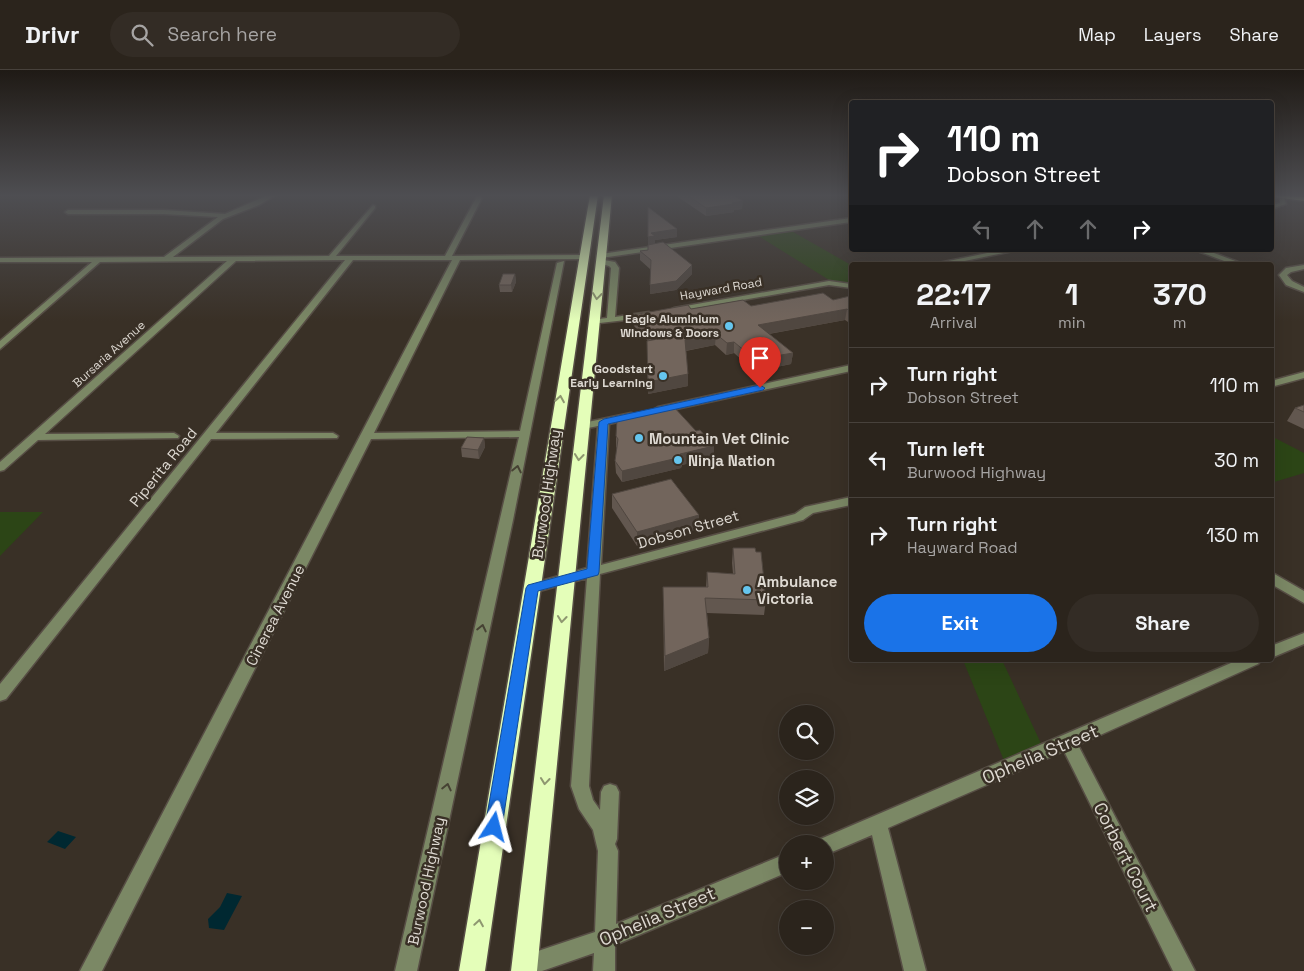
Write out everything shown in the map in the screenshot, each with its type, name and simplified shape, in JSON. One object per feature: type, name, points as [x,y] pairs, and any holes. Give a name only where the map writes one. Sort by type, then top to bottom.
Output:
[{"type":"highway","name":"Burwood Highway","points":[[472,971],[587,237]]},
{"type":"highway","name":"Burwood Highway","points":[[525,968],[603,237]]},
{"type":"highway","points":[[584,257],[601,258]]},
{"type":"street","points":[[166,259],[196,237]]},
{"type":"street","points":[[330,259],[349,237]]},
{"type":"street","name":"Cinerea Avenue","points":[[91,971],[367,436],[461,237]]},
{"type":"street","points":[[601,258],[739,237]]},
{"type":"street","points":[[949,262],[1003,252]]},
{"type":"street","points":[[1205,252],[1233,262]]},
{"type":"street","points":[[0,260],[584,257]]},
{"type":"street","points":[[601,258],[612,264],[615,268],[611,320]]},
{"type":"street","name":"Bursaria Avenue","points":[[0,468],[234,259]]},
{"type":"street","name":"Piperita Road","points":[[0,695],[350,259]]},
{"type":"street","points":[[0,346],[98,260]]},
{"type":"street","points":[[1304,267],[1289,270],[1283,275],[1290,283],[1304,290]]},
{"type":"street","name":"Burwood Highway","points":[[406,971],[560,268]]},
{"type":"street","name":"Hayward Road","points":[[594,322],[664,312],[824,284],[838,283],[849,286]]},
{"type":"street","points":[[582,426],[849,368]]},
{"type":"street","points":[[1274,383],[1304,375]]},
{"type":"street","points":[[604,422],[580,786],[585,803],[601,827],[608,852]]},
{"type":"street","points":[[367,436],[524,434]]},
{"type":"street","points":[[35,437],[174,436]]},
{"type":"street","points":[[208,436],[333,436]]},
{"type":"street","name":"Dobson Street","points":[[532,588],[799,517],[809,510],[849,501]]},
{"type":"street","points":[[1274,579],[1304,598]]},
{"type":"street","points":[[1274,651],[1304,638]]},
{"type":"street","name":"Ophelia Street","points":[[834,842],[1249,662]]},
{"type":"street","name":"Corbert Court","points":[[1068,742],[1184,971]]},
{"type":"street","points":[[604,971],[610,792]]},
{"type":"street","points":[[878,823],[915,971]]},
{"type":"street","name":"Ophelia Street","points":[[525,968],[605,939],[779,866]]},
{"type":"green space","points":[[760,237],[802,237],[849,264],[849,286],[834,283]]},
{"type":"green space","points":[[1274,438],[1304,453],[1304,473],[1274,482]]},
{"type":"green space","points":[[0,512],[43,512],[0,556]]},
{"type":"green space","points":[[964,662],[1003,662],[1045,752],[1007,768]]},
{"type":"water","points":[[58,831],[76,837],[65,849],[47,842]]},
{"type":"water","points":[[227,893],[242,896],[224,930],[209,928],[208,919],[220,907]]},
{"type":"building","points":[[663,242],[692,265],[676,281],[650,285],[651,260],[640,251],[648,250],[648,245]]},
{"type":"building","points":[[503,274],[515,274],[511,285],[499,285]]},
{"type":"building","points":[[823,293],[833,300],[849,296],[849,310],[847,309],[758,325],[793,353],[763,358],[752,357],[734,342],[727,343],[716,334],[685,340],[688,374],[648,382],[647,341],[658,339],[633,315],[688,305],[691,309],[743,300],[751,306]]},
{"type":"building","points":[[1304,405],[1304,412],[1295,408]]},
{"type":"building","points":[[673,406],[696,431],[700,430],[714,446],[680,454],[682,457],[622,471],[615,461],[618,439],[616,436],[617,419]]},
{"type":"building","points":[[467,437],[484,438],[478,450],[461,448]]},
{"type":"building","points":[[671,479],[699,515],[637,532],[612,494]]},
{"type":"building","points":[[733,548],[755,548],[756,552],[761,552],[766,600],[705,598],[709,638],[665,656],[663,587],[708,587],[707,572],[735,574]]},
{"type":"place","name":"Eagle Aluminium Windows & Doors","points":[[729,326]]},
{"type":"place","name":"Goodstart Early Learning","points":[[663,376]]},
{"type":"place","name":"Mountain Vet Clinic","points":[[639,438]]},
{"type":"place","name":"Ninja Nation","points":[[678,460]]},
{"type":"place","name":"Ambulance Victoria","points":[[747,590]]},
{"type":"route","points":[[494,827],[532,588],[593,572],[604,422],[760,388]]}]
